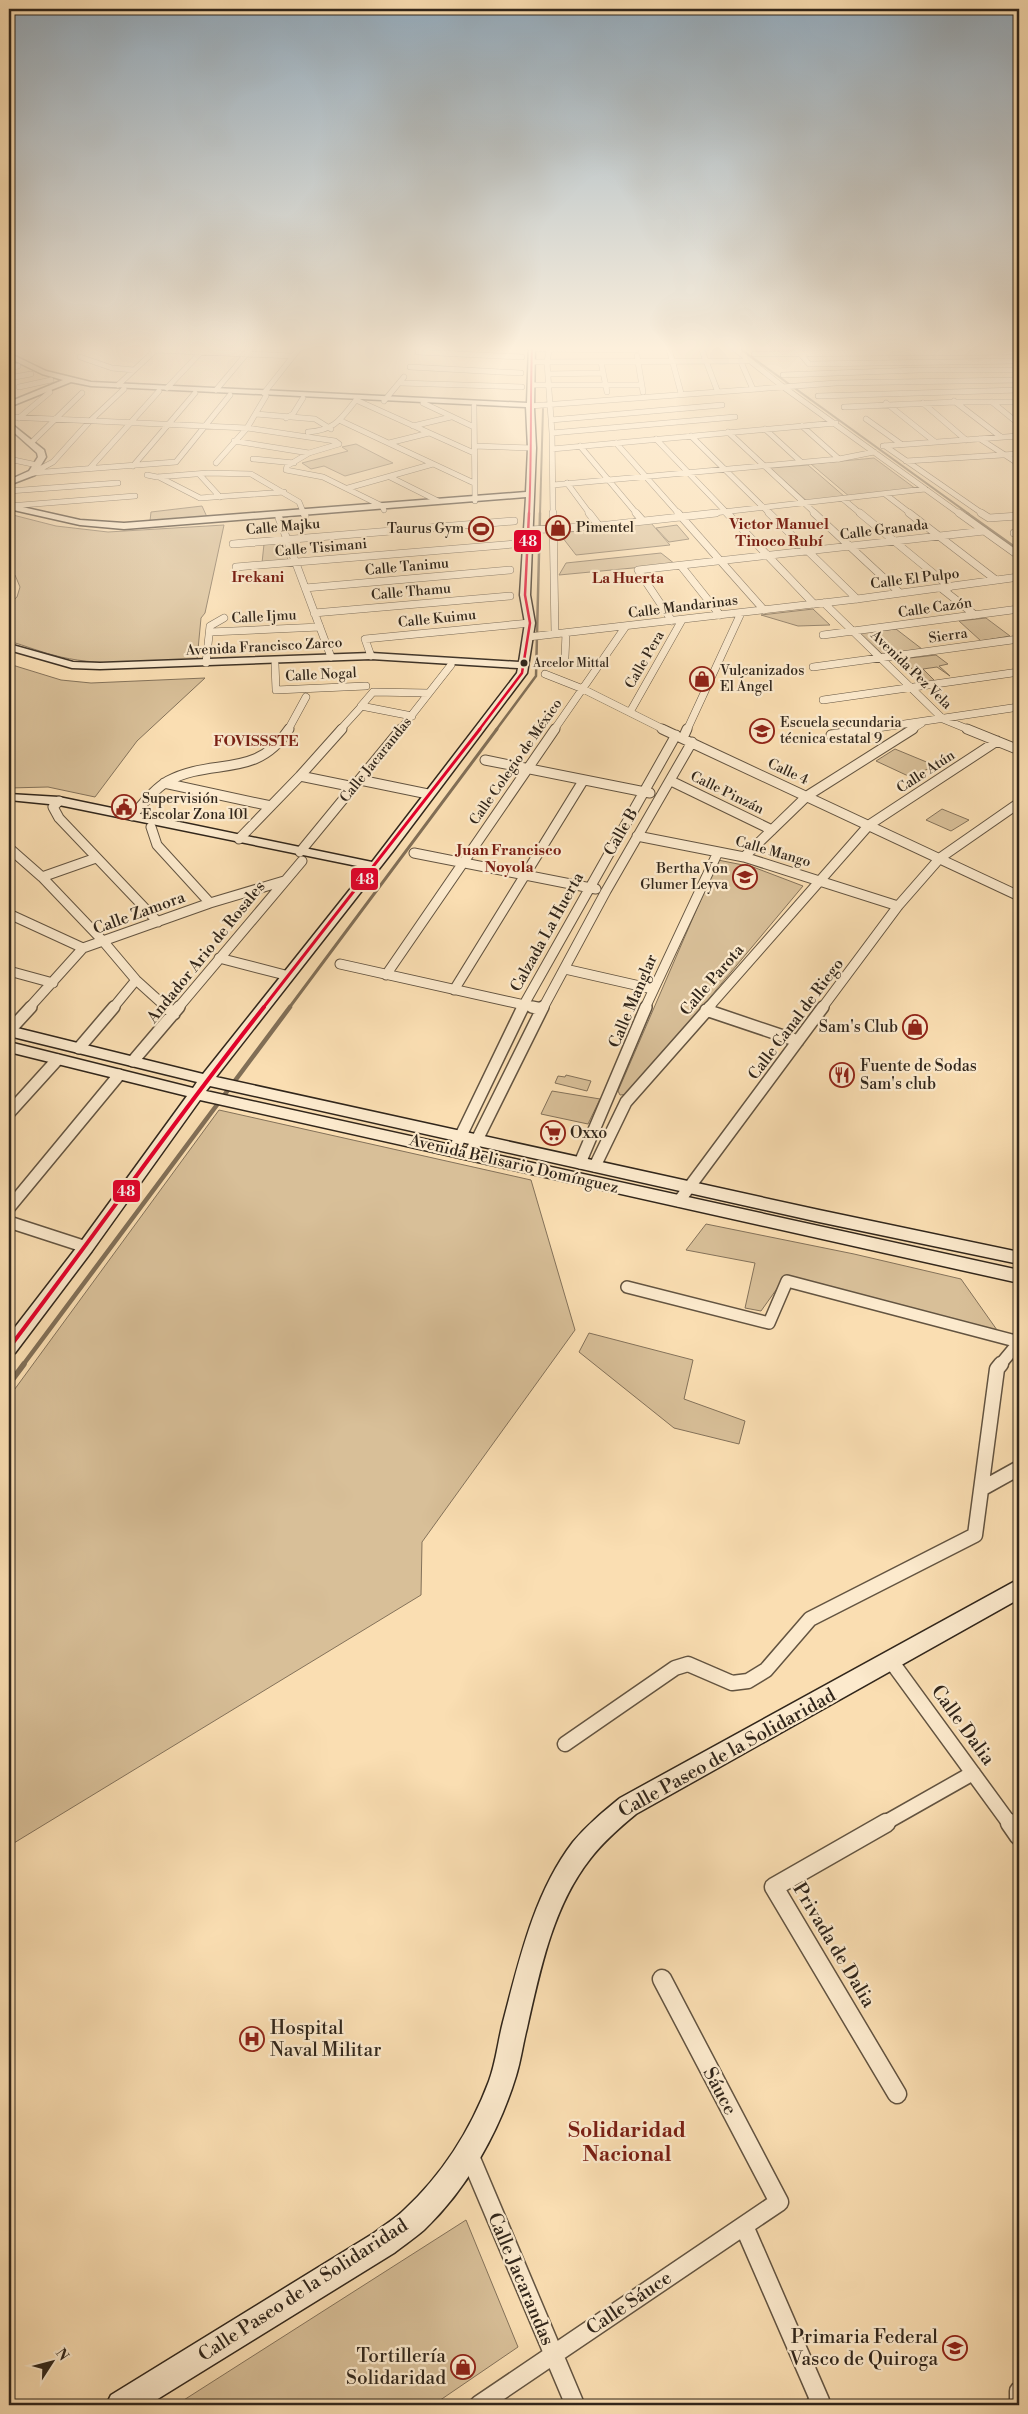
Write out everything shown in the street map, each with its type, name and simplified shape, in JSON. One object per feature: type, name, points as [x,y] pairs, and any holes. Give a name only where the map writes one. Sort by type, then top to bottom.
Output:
[{"type":"street","points":[[35,469],[42,458]]},
{"type":"street","points":[[9,483],[53,462],[57,458]]},
{"type":"street","points":[[90,468],[99,458]]},
{"type":"street","points":[[133,466],[140,458]]},
{"type":"street","points":[[9,459],[35,469],[133,466],[176,462],[180,458]]},
{"type":"street","points":[[216,463],[220,458]]},
{"type":"street","points":[[301,458],[286,470],[315,474],[348,488],[383,508],[438,501],[475,500]]},
{"type":"street","points":[[420,458],[474,483]]},
{"type":"street","points":[[474,458],[475,500]]},
{"type":"street","points":[[9,1348],[86,1247],[212,1098],[214,1081],[289,976],[372,870],[523,669],[531,636],[525,595],[527,543],[532,530],[529,495],[531,458]]},
{"type":"street","points":[[551,635],[552,458]]},
{"type":"street","points":[[590,458],[643,521]]},
{"type":"street","points":[[629,458],[764,610]]},
{"type":"street","points":[[674,458],[814,604]]},
{"type":"street","points":[[713,458],[857,599]]},
{"type":"street","points":[[755,458],[900,593]]},
{"type":"street","points":[[796,458],[801,462]]},
{"type":"street","points":[[553,484],[844,458]]},
{"type":"street","points":[[883,458],[1019,556]]},
{"type":"street","points":[[902,458],[989,518],[1019,516]]},
{"type":"street","points":[[906,460],[944,458]]},
{"type":"street","points":[[253,459],[294,462]]},
{"type":"street","points":[[348,488],[433,464]]},
{"type":"street","points":[[199,474],[220,497]]},
{"type":"street","points":[[147,475],[251,474],[299,502],[304,514]]},
{"type":"street","points":[[157,476],[200,498],[284,492]]},
{"type":"street","points":[[390,477],[438,501]]},
{"type":"street","points":[[9,491],[118,483]]},
{"type":"street","points":[[567,483],[599,526]]},
{"type":"street","points":[[532,530],[599,526],[765,509],[926,489]]},
{"type":"street","points":[[884,494],[996,580]]},
{"type":"street","points":[[185,524],[529,495]]},
{"type":"street","points":[[9,507],[135,496]]},
{"type":"street","points":[[843,499],[950,587]]},
{"type":"street","points":[[9,507],[63,520],[102,526],[185,524],[279,518],[304,514]]},
{"type":"street","points":[[279,518],[331,657]]},
{"type":"street","name":"Calle Majku","points":[[233,544],[514,521]]},
{"type":"street","name":"Calle Granada","points":[[638,570],[768,557],[984,531]]},
{"type":"street","name":"Calle Tisimani","points":[[236,567],[527,543]]},
{"type":"street","points":[[681,566],[720,615]]},
{"type":"street","name":"Calle Tanimu","points":[[305,588],[510,570]]},
{"type":"street","name":"Calle Pera","points":[[638,570],[672,621]]},
{"type":"street","name":"Calle El Pulpo","points":[[814,604],[1019,577]]},
{"type":"street","points":[[941,588],[975,615]]},
{"type":"street","name":"Calle Thamu","points":[[314,613],[510,596]]},
{"type":"street","name":"Avenida Pez Vela","points":[[824,603],[943,719],[1017,748]]},
{"type":"street","name":"Calle Mandarinas","points":[[531,636],[814,604]]},
{"type":"street","name":"Calle Cazón","points":[[823,635],[1019,609]]},
{"type":"street","name":"Calzada La Huerta","points":[[458,1143],[523,1006],[645,792],[684,738],[741,613]]},
{"type":"street","points":[[206,664],[210,626],[224,618]]},
{"type":"street","name":"Calle Pera","points":[[630,712],[682,620]]},
{"type":"street","name":"Calle Kuimu","points":[[371,656],[365,640],[530,622]]},
{"type":"street","name":"Calle Colegio de México","points":[[386,975],[626,626]]},
{"type":"street","name":"Calle Ijmu","points":[[210,632],[320,627]]},
{"type":"street","points":[[565,657],[566,633]]},
{"type":"street","name":"Sierra","points":[[812,667],[1019,639]]},
{"type":"street","name":"Avenida Francisco Zarco","points":[[9,647],[72,665],[114,667],[371,656],[523,669]]},
{"type":"street","name":"Avenida Francisco Zarco","points":[[9,655],[68,671],[96,673],[404,659],[451,665],[523,669]]},
{"type":"street","name":"Calle Nogal","points":[[275,664],[276,690],[366,686]]},
{"type":"street","name":"Calle Jacarandas","points":[[301,857],[451,665]]},
{"type":"street","points":[[823,700],[1019,672]]},
{"type":"street","name":"Calle 4","points":[[545,674],[583,689],[868,825],[1018,894]]},
{"type":"street","name":"Calle Nogal","points":[[361,707],[373,692],[429,693]]},
{"type":"street","points":[[132,816],[164,784],[175,778],[261,756],[274,749],[305,702],[306,697]]},
{"type":"street","points":[[244,843],[271,806],[361,707],[412,716]]},
{"type":"street","points":[[831,735],[922,723],[1019,707]]},
{"type":"street","points":[[744,857],[807,796],[922,723]]},
{"type":"street","name":"Calle B","points":[[474,1147],[542,1009],[606,891],[670,781],[684,738]]},
{"type":"street","name":"Calle Atún","points":[[868,825],[997,741]]},
{"type":"street","points":[[485,760],[662,795]]},
{"type":"street","points":[[300,776],[428,794]]},
{"type":"street","points":[[454,990],[584,780]]},
{"type":"street","name":"Calle Pinzán","points":[[670,781],[772,830]]},
{"type":"street","points":[[164,784],[271,806]]},
{"type":"street","points":[[9,797],[132,816],[191,832],[301,857],[372,870]]},
{"type":"street","points":[[9,802],[56,804],[151,827],[191,832]]},
{"type":"street","name":"Calle Canal de Riego","points":[[679,1201],[898,906],[940,858],[1019,803]]},
{"type":"street","points":[[56,804],[59,818],[158,922]]},
{"type":"street","name":"Calle Parota","points":[[587,1165],[626,1102],[868,825]]},
{"type":"street","points":[[151,827],[157,845],[210,904]]},
{"type":"street","name":"Calle Mango","points":[[637,836],[744,857],[898,906]]},
{"type":"street","points":[[9,848],[42,877],[136,980],[174,1014]]},
{"type":"street","name":"Calle Manglar","points":[[587,1165],[609,1098],[653,989],[718,852]]},
{"type":"street","points":[[414,853],[606,891]]},
{"type":"street","name":"Andador Ario de Rosales","points":[[133,1061],[284,881],[301,857]]},
{"type":"street","points":[[42,877],[96,858]]},
{"type":"street","name":"Calle Zamora","points":[[9,914],[84,948],[210,904],[284,881]]},
{"type":"street","points":[[9,1031],[84,948]]},
{"type":"street","points":[[219,958],[289,976]]},
{"type":"street","points":[[340,964],[542,1009]]},
{"type":"street","points":[[564,969],[653,989]]},
{"type":"street","points":[[9,971],[53,983]]},
{"type":"street","points":[[79,1048],[136,980]]},
{"type":"street","points":[[706,1010],[798,1041]]},
{"type":"street","name":"Avenida Belisario Domínguez","points":[[9,1031],[258,1092],[679,1201],[1019,1277]]},
{"type":"street","name":"Avenida Belisario Domínguez","points":[[9,1047],[248,1106],[458,1143]]},
{"type":"street","points":[[9,1113],[57,1060]]},
{"type":"street","points":[[9,1208],[119,1074]]},
{"type":"street","points":[[248,1106],[258,1092]]},
{"type":"street","points":[[609,1098],[626,1102]]},
{"type":"street","name":"Avenida Belisario Domínguez","points":[[474,1147],[587,1165],[1019,1258]]},
{"type":"street","points":[[9,1222],[86,1247]]},
{"type":"street","points":[[627,1287],[769,1323],[787,1281],[1019,1342]]},
{"type":"street","points":[[565,1744],[674,1668],[688,1664],[732,1683],[748,1681],[766,1670],[810,1619],[975,1535],[997,1369],[1019,1342],[1019,1336]]},
{"type":"street","points":[[982,1488],[1019,1468]]},
{"type":"street","name":"Calle Paseo de la Solidaridad","points":[[121,2405],[384,2243],[414,2220],[442,2189],[468,2153],[503,2079],[514,2029],[550,1903],[567,1869],[587,1842],[610,1818],[628,1806],[1019,1588]]},
{"type":"street","name":"Calle Dalia","points":[[891,1661],[1019,1836]]},
{"type":"street","name":"Privada de Dalia","points":[[897,2094],[774,1887],[973,1773]]},
{"type":"street","name":"Sáuce","points":[[662,1979],[779,2202]]},
{"type":"street","name":"Calle Jacarandas","points":[[468,2153],[575,2405]]},
{"type":"street","name":"Calle Sáuce","points":[[479,2405],[779,2202]]},
{"type":"street","points":[[744,2226],[820,2401],[815,2405]]},
{"type":"street","points":[[1019,2391],[1019,2405]]},
{"type":"shaded area","points":[[322,458],[383,458],[393,463],[345,476],[324,466],[311,469],[302,463]]},
{"type":"shaded area","points":[[874,458],[916,489],[850,497],[811,464]]},
{"type":"shaded area","points":[[808,465],[845,497],[808,502],[770,468]]},
{"type":"shaded area","points":[[202,506],[207,517],[150,521],[151,512]]},
{"type":"shaded area","points":[[9,514],[56,526],[108,532],[224,525],[205,613],[201,618],[197,660],[129,663],[94,662],[54,655],[9,641],[9,604],[17,597],[20,587],[15,575],[9,570]]},
{"type":"shaded area","points":[[651,523],[670,545],[576,555],[559,533]]},
{"type":"shaded area","points":[[677,525],[689,539],[669,542],[656,528]]},
{"type":"shaded area","points":[[283,542],[288,560],[262,563],[264,544]]},
{"type":"shaded area","points":[[661,553],[675,564],[559,575],[566,563]]},
{"type":"shaded area","points":[[813,609],[830,625],[798,626],[761,615]]},
{"type":"shaded area","points":[[986,618],[1010,636],[981,641],[959,621]]},
{"type":"shaded area","points":[[896,629],[922,649],[883,655],[860,633]]},
{"type":"shaded area","points":[[936,655],[948,664],[939,666],[950,676],[937,667],[923,669],[936,682],[928,683],[901,659]]},
{"type":"shaded area","points":[[9,664],[61,680],[91,683],[205,678],[137,741],[95,797],[48,787],[9,788]]},
{"type":"shaded area","points":[[895,749],[941,768],[934,772],[928,769],[914,775],[921,780],[919,781],[876,761]]},
{"type":"shaded area","points":[[942,809],[969,820],[951,831],[926,820]]},
{"type":"shaded area","points":[[718,860],[753,867],[803,886],[629,1094],[620,1095],[618,1091]]},
{"type":"shaded area","points":[[566,1075],[591,1081],[587,1091],[555,1083],[558,1076],[565,1077]]},
{"type":"shaded area","points":[[552,1091],[600,1099],[588,1124],[541,1114]]},
{"type":"shaded area","points":[[219,1110],[531,1180],[575,1330],[422,1542],[421,1595],[9,1846],[9,1397]]},
{"type":"shaded area","points":[[706,1224],[854,1254],[961,1279],[997,1330],[786,1276],[761,1311],[745,1308],[755,1263],[686,1250]]},
{"type":"shaded area","points":[[589,1333],[693,1360],[684,1399],[745,1421],[739,1444],[674,1428],[579,1352]]},
{"type":"shaded area","points":[[466,2220],[518,2347],[433,2405],[176,2405]]},
{"type":"waterway","points":[[540,514],[542,458]]},
{"type":"waterway","points":[[891,458],[969,514]]},
{"type":"waterway","points":[[496,730],[536,676],[540,513]]},
{"type":"waterway","points":[[967,513],[1019,550]]},
{"type":"waterway","points":[[289,1008],[497,729]]},
{"type":"waterway","points":[[23,1365],[290,1007]]},
{"type":"waterway","points":[[9,1384],[24,1364]]},
{"type":"transit line","name":"48","points":[[9,1348],[86,1247],[207,1079],[389,848],[522,673],[530,623],[525,595],[532,458]]},
{"type":"place","name":"Pimentel","points":[[558,528]]},
{"type":"place","name":"Taurus Gym","points":[[481,529]]},
{"type":"place","name":"Arcelor Mittal","points":[[524,663]]},
{"type":"place","name":"Vulcanizados El Ángel","points":[[702,679]]},
{"type":"place","name":"Escuela secundaria técnica estatal 9","points":[[762,731]]},
{"type":"place","name":"Supervisión Escolar Zona 101","points":[[124,807]]},
{"type":"place","name":"Bertha Von Glumer Leyva","points":[[745,877]]},
{"type":"place","name":"Sam's Club","points":[[915,1027]]},
{"type":"place","name":"Fuente de Sodas Sam's club","points":[[842,1075]]},
{"type":"place","name":"Oxxo","points":[[553,1133]]},
{"type":"place","name":"Hospital Naval Militar","points":[[252,2039]]},
{"type":"place","name":"Primaria Federal Vasco de Quiroga","points":[[955,2348]]},
{"type":"place","name":"Tortillería Solidaridad","points":[[463,2367]]},
{"type":"district","name":"Victor Manuel Tinoco Rubí","points":[[779,532]]},
{"type":"district","name":"Irekani","points":[[258,577]]},
{"type":"district","name":"La Huerta","points":[[628,578]]},
{"type":"district","name":"FOVISSSTE","points":[[256,741]]},
{"type":"district","name":"Juan Francisco Noyola","points":[[509,858]]},
{"type":"district","name":"Solidaridad Nacional","points":[[627,2143]]}]
